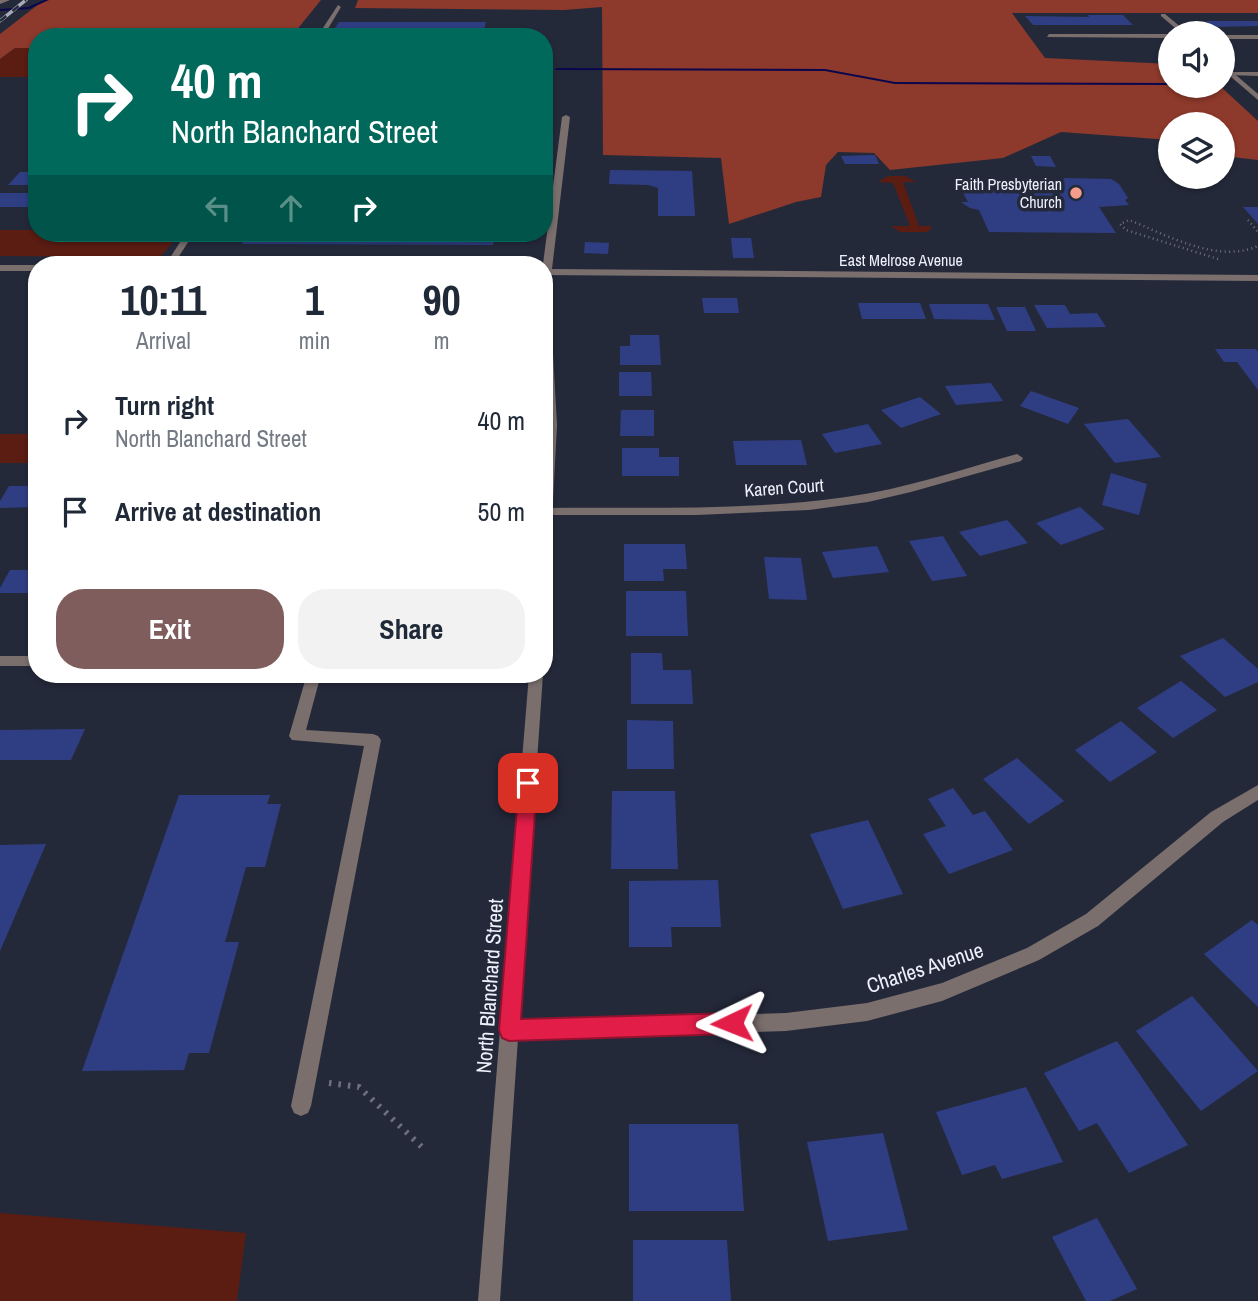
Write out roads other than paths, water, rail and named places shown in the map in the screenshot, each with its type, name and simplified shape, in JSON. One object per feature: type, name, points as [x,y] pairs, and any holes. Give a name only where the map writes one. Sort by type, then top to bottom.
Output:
[{"type":"street","points":[[0,2],[7,0]]},
{"type":"street","points":[[326,28],[338,8]]},
{"type":"street","points":[[1163,15],[1170,21]]},
{"type":"street","points":[[1049,36],[1158,36]]},
{"type":"street","points":[[1235,37],[1258,37]]},
{"type":"street","points":[[1235,74],[1258,74]]},
{"type":"street","points":[[1235,77],[1258,97]]},
{"type":"street","points":[[553,218],[566,117]]},
{"type":"street","points":[[0,268],[28,268]]},
{"type":"street","name":"East Melrose Avenue","points":[[553,272],[1258,278]]},
{"type":"street","name":"Karen Court","points":[[553,512],[774,508],[845,502],[895,493],[1017,458]]},
{"type":"street","points":[[0,661],[28,661]]},
{"type":"street","points":[[301,1106],[373,740],[297,736],[312,683]]},
{"type":"street","name":"North Blanchard Street","points":[[489,1301],[535,683]]},
{"type":"street","name":"Charles Avenue","points":[[509,1030],[786,1022],[867,1012],[942,992],[1033,954],[1092,920],[1217,817],[1258,792]]},
{"type":"waterway","points":[[0,10],[29,8],[47,0]]},
{"type":"waterway","points":[[556,69],[825,70],[895,83],[1158,84]]},
{"type":"railway","points":[[0,21],[26,0]]},
{"type":"place","name":"Faith Presbyterian Church","points":[[1076,193]]}]
